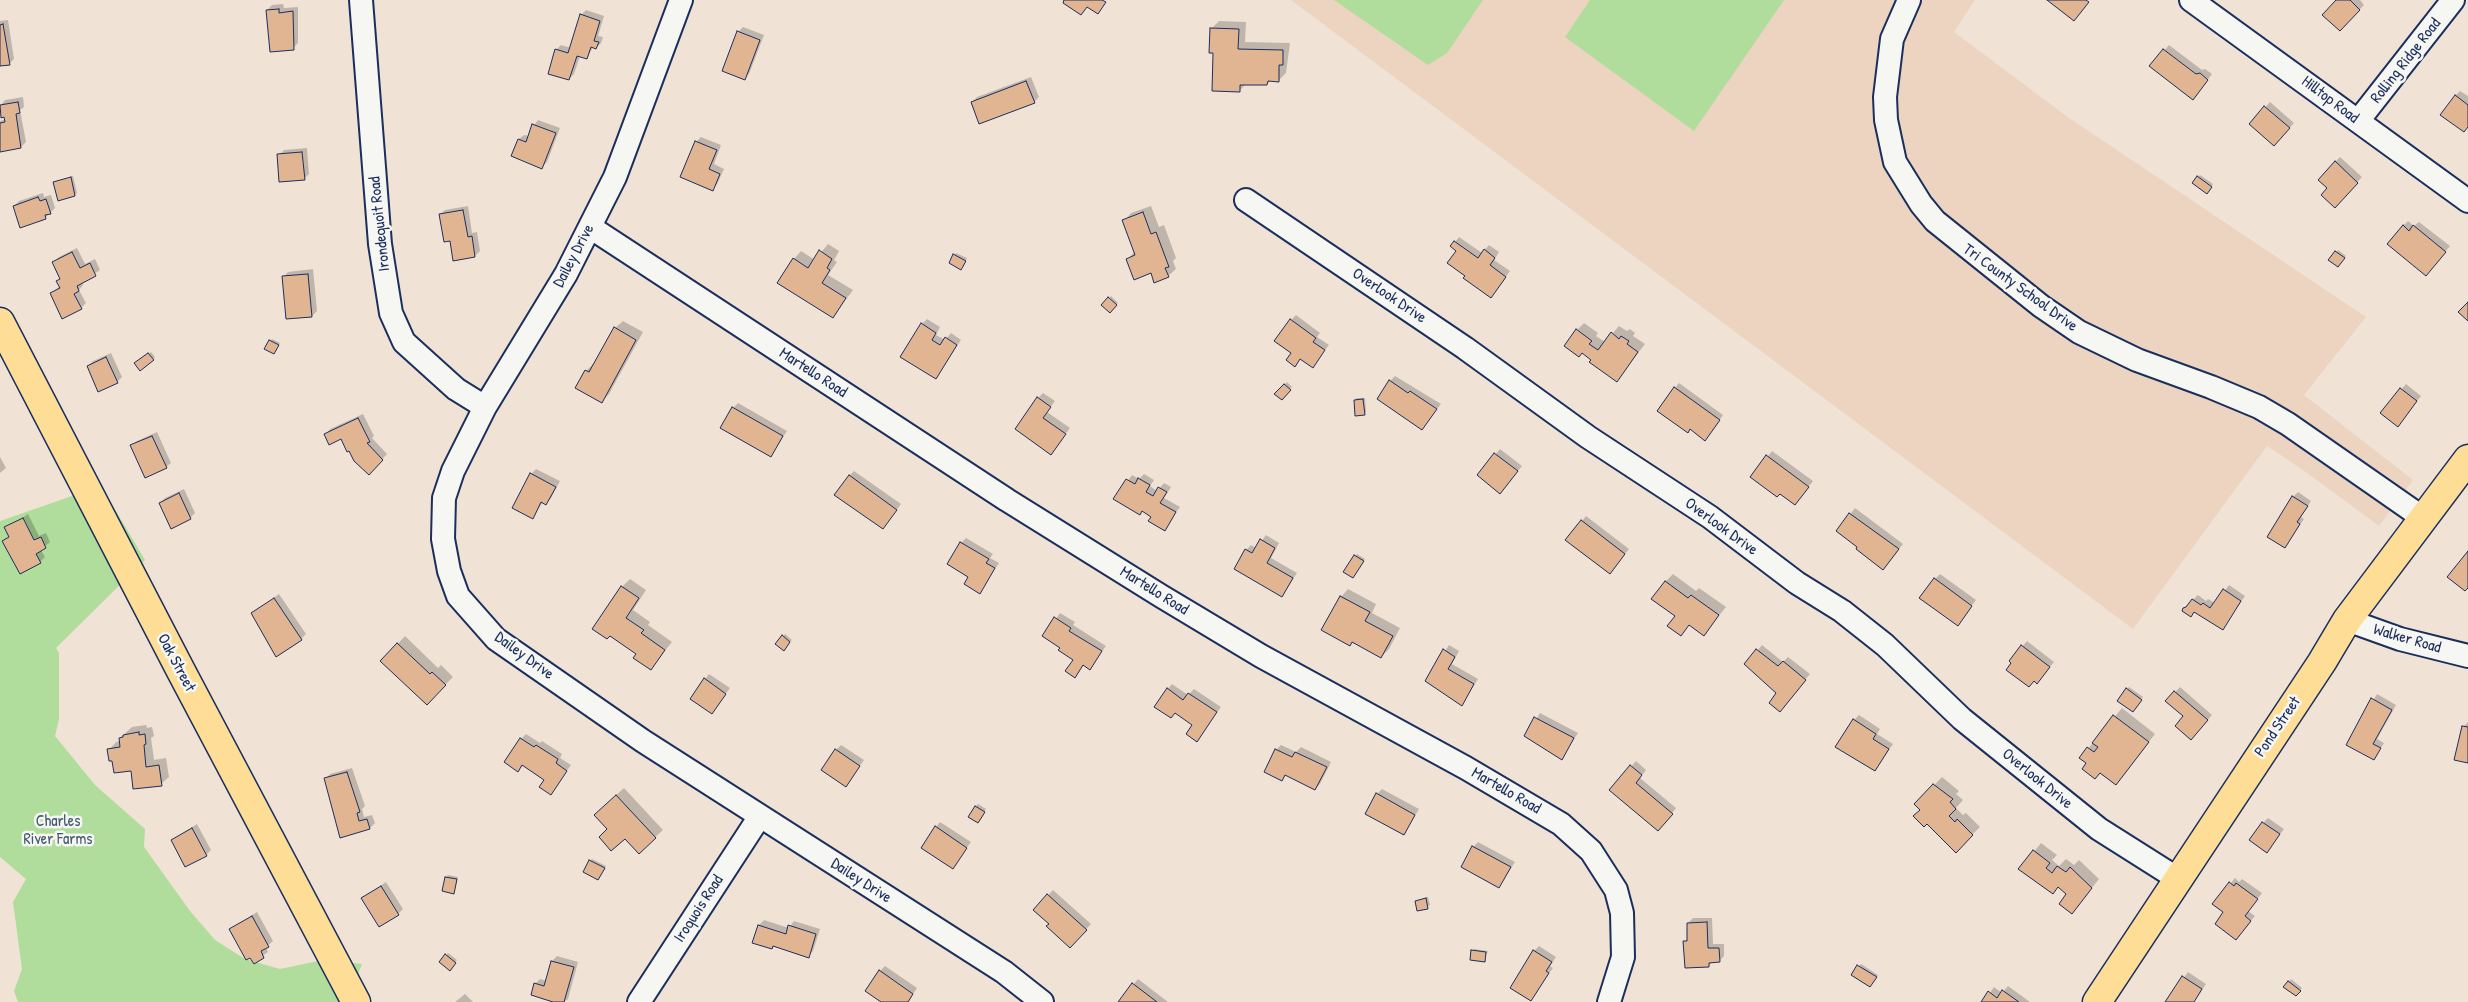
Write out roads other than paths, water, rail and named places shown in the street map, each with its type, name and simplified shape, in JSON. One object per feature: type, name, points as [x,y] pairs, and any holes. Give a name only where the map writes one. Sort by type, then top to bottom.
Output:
[{"type":"main road","name":"Oak Street","points":[[0,322],[180,671],[356,1002]]},
{"type":"main road","name":"Pond Street","points":[[2098,1002],[2322,662],[2347,620],[2468,459]]},
{"type":"street","name":"Irondequoit Road","points":[[362,0],[380,244],[391,313],[404,342],[456,389],[485,407]]},
{"type":"street","name":"Dailey Drive","points":[[681,0],[615,177],[566,274],[485,407],[453,471],[444,498],[442,539],[449,571],[458,596],[496,639],[643,741],[1004,972],[1042,1002]]},
{"type":"street","name":"Tri County School Drive","points":[[1909,0],[1892,39],[1885,97],[1886,120],[1895,162],[1920,204],[1935,222],[2027,296],[2079,332],[2137,360],[2259,407],[2288,424],[2423,518]]},
{"type":"street","name":"Hilltop Road","points":[[2191,0],[2468,201]]},
{"type":"street","name":"Rolling Ridge Road","points":[[2358,122],[2453,0]]},
{"type":"street","name":"Overlook Drive","points":[[1246,200],[1465,348],[1588,437],[1710,518],[1797,583],[1842,611],[1912,669],[1962,719],[2098,829],[2178,879]]},
{"type":"street","name":"Martello Road","points":[[590,227],[1006,500],[1162,596],[1261,656],[1466,768],[1562,824],[1591,851],[1616,890],[1622,912],[1623,957],[1609,1002]]},
{"type":"street","name":"Walker Road","points":[[2347,620],[2400,639],[2468,656]]},
{"type":"street","name":"Iroquois Road","points":[[638,1002],[760,816]]},
{"type":"park label","name":"Charles River Farms","points":[[58,831]]}]
